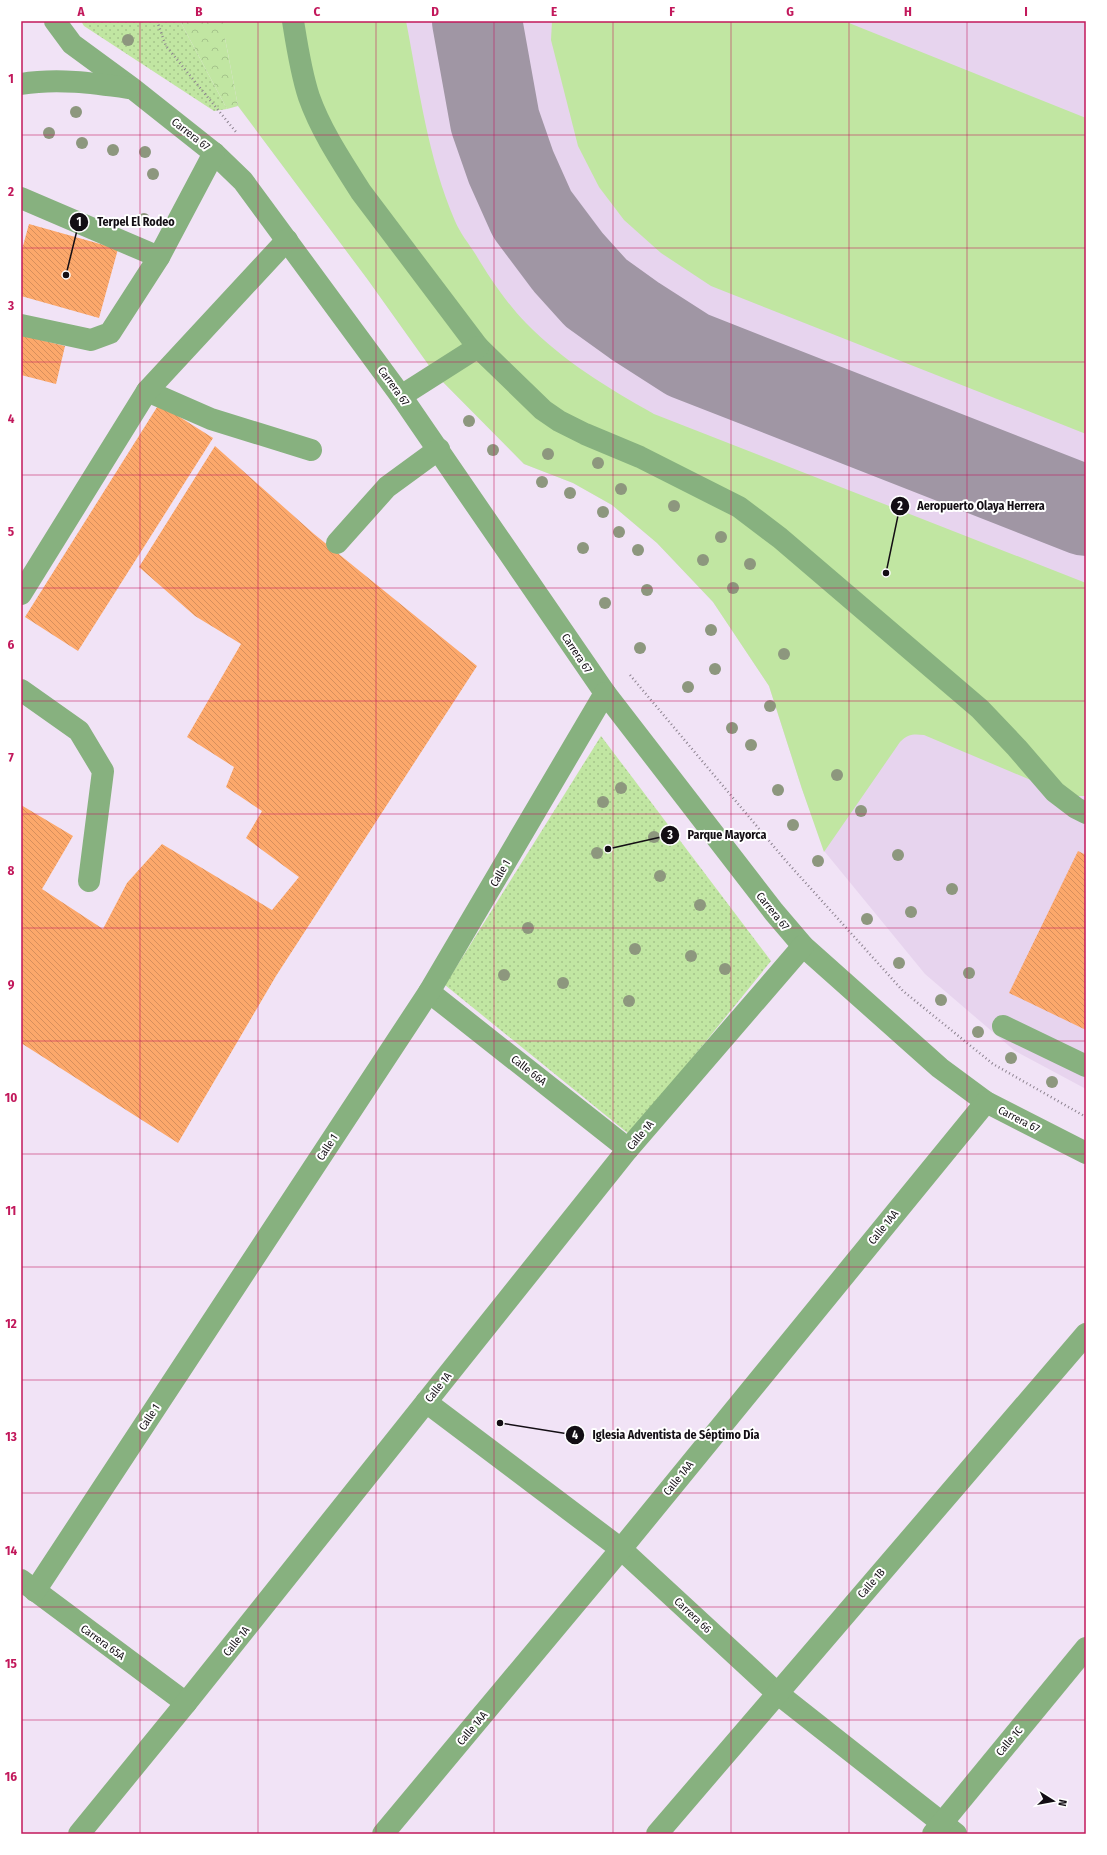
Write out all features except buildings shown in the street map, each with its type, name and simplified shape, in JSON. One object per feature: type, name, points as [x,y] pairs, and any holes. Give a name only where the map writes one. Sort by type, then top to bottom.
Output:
[{"type":"street","name":"Carrera 67","points":[[55,21],[72,44],[132,88],[214,152],[243,181],[402,396],[605,693],[774,912],[803,946],[940,1068],[986,1102],[1086,1153]]},
{"type":"street","points":[[293,21],[309,96],[322,127],[361,192],[478,347],[543,410],[559,421],[585,434],[640,457],[739,507],[780,538],[980,709],[1017,748],[1055,792],[1076,808],[1086,813]]},
{"type":"street","points":[[21,84],[41,81],[76,81],[132,88]]},
{"type":"street","points":[[21,325],[91,340],[110,333],[159,257],[214,152]]},
{"type":"street","points":[[22,203],[159,257]]},
{"type":"street","points":[[21,594],[138,403],[147,391],[287,240]]},
{"type":"street","points":[[402,396],[478,347]]},
{"type":"street","points":[[147,391],[211,419],[311,450]]},
{"type":"street","points":[[337,543],[387,487],[438,449]]},
{"type":"street","points":[[21,690],[79,731],[103,771],[89,881]]},
{"type":"street","name":"Calle 1","points":[[28,1586],[429,992],[605,693]]},
{"type":"street","name":"Calle 1A","points":[[79,1834],[186,1703],[628,1149],[803,946]]},
{"type":"street","name":"Calle 66A","points":[[429,992],[628,1149]]},
{"type":"street","points":[[1002,1026],[1086,1066]]},
{"type":"street","name":"Calle 1AA","points":[[383,1834],[621,1549],[986,1102]]},
{"type":"street","name":"Calle 1B","points":[[657,1834],[776,1693],[1086,1334]]},
{"type":"street","name":"Carrera 66","points":[[426,1402],[621,1549],[776,1693],[943,1830]]},
{"type":"street","name":"Carrera 65A","points":[[28,1586],[186,1703]]},
{"type":"street","name":"Calle 1C","points":[[943,1830],[1086,1648]]},
{"type":"path","points":[[157,21],[166,46],[241,138]]},
{"type":"path","points":[[627,671],[786,861],[903,990],[993,1064],[1086,1117]]},
{"type":"shaded area","points":[[225,21],[1086,21],[1086,1089],[1015,1051],[925,974],[825,852],[802,789],[769,686],[713,602],[657,543],[612,505],[573,483],[524,464],[435,374],[368,280],[238,106]]},
{"type":"green space","points":[[81,21],[180,21],[227,109],[214,111],[84,26]]},
{"type":"green space","points":[[180,21],[225,21],[225,38],[238,106],[227,109]]},
{"type":"green space","points":[[225,21],[287,21],[299,82],[486,364],[732,515],[770,542],[949,693],[1040,784],[924,735],[911,735],[900,742],[824,852],[769,686],[713,602],[657,543],[612,505],[573,483],[524,464],[435,374],[368,280],[238,106],[225,38]]},
{"type":"green space","points":[[299,21],[406,21],[431,148],[446,197],[457,225],[512,308],[540,337],[571,362],[603,384],[654,414],[1086,583],[1086,796],[1078,796],[1068,792],[781,536],[563,418],[514,378],[370,195],[320,110]]},
{"type":"green space","points":[[552,21],[844,21],[1086,118],[1086,434],[711,286],[661,253],[624,220],[599,187],[578,146],[551,40]]},
{"type":"green space","points":[[601,736],[771,961],[630,1135],[445,985]]},
{"type":"taxiway","points":[[477,21],[495,121],[511,167],[532,214],[568,262],[596,293],[635,321],[688,355],[1086,511]]},
{"type":"place","name":"Terpel El Rodeo","points":[[66,275]]},
{"type":"place","name":"Aeropuerto Olaya Herrera","points":[[886,573]]},
{"type":"place","name":"Parque Mayorca","points":[[608,849]]},
{"type":"place","name":"Iglesia Adventista de Séptimo Día","points":[[500,1423]]}]
